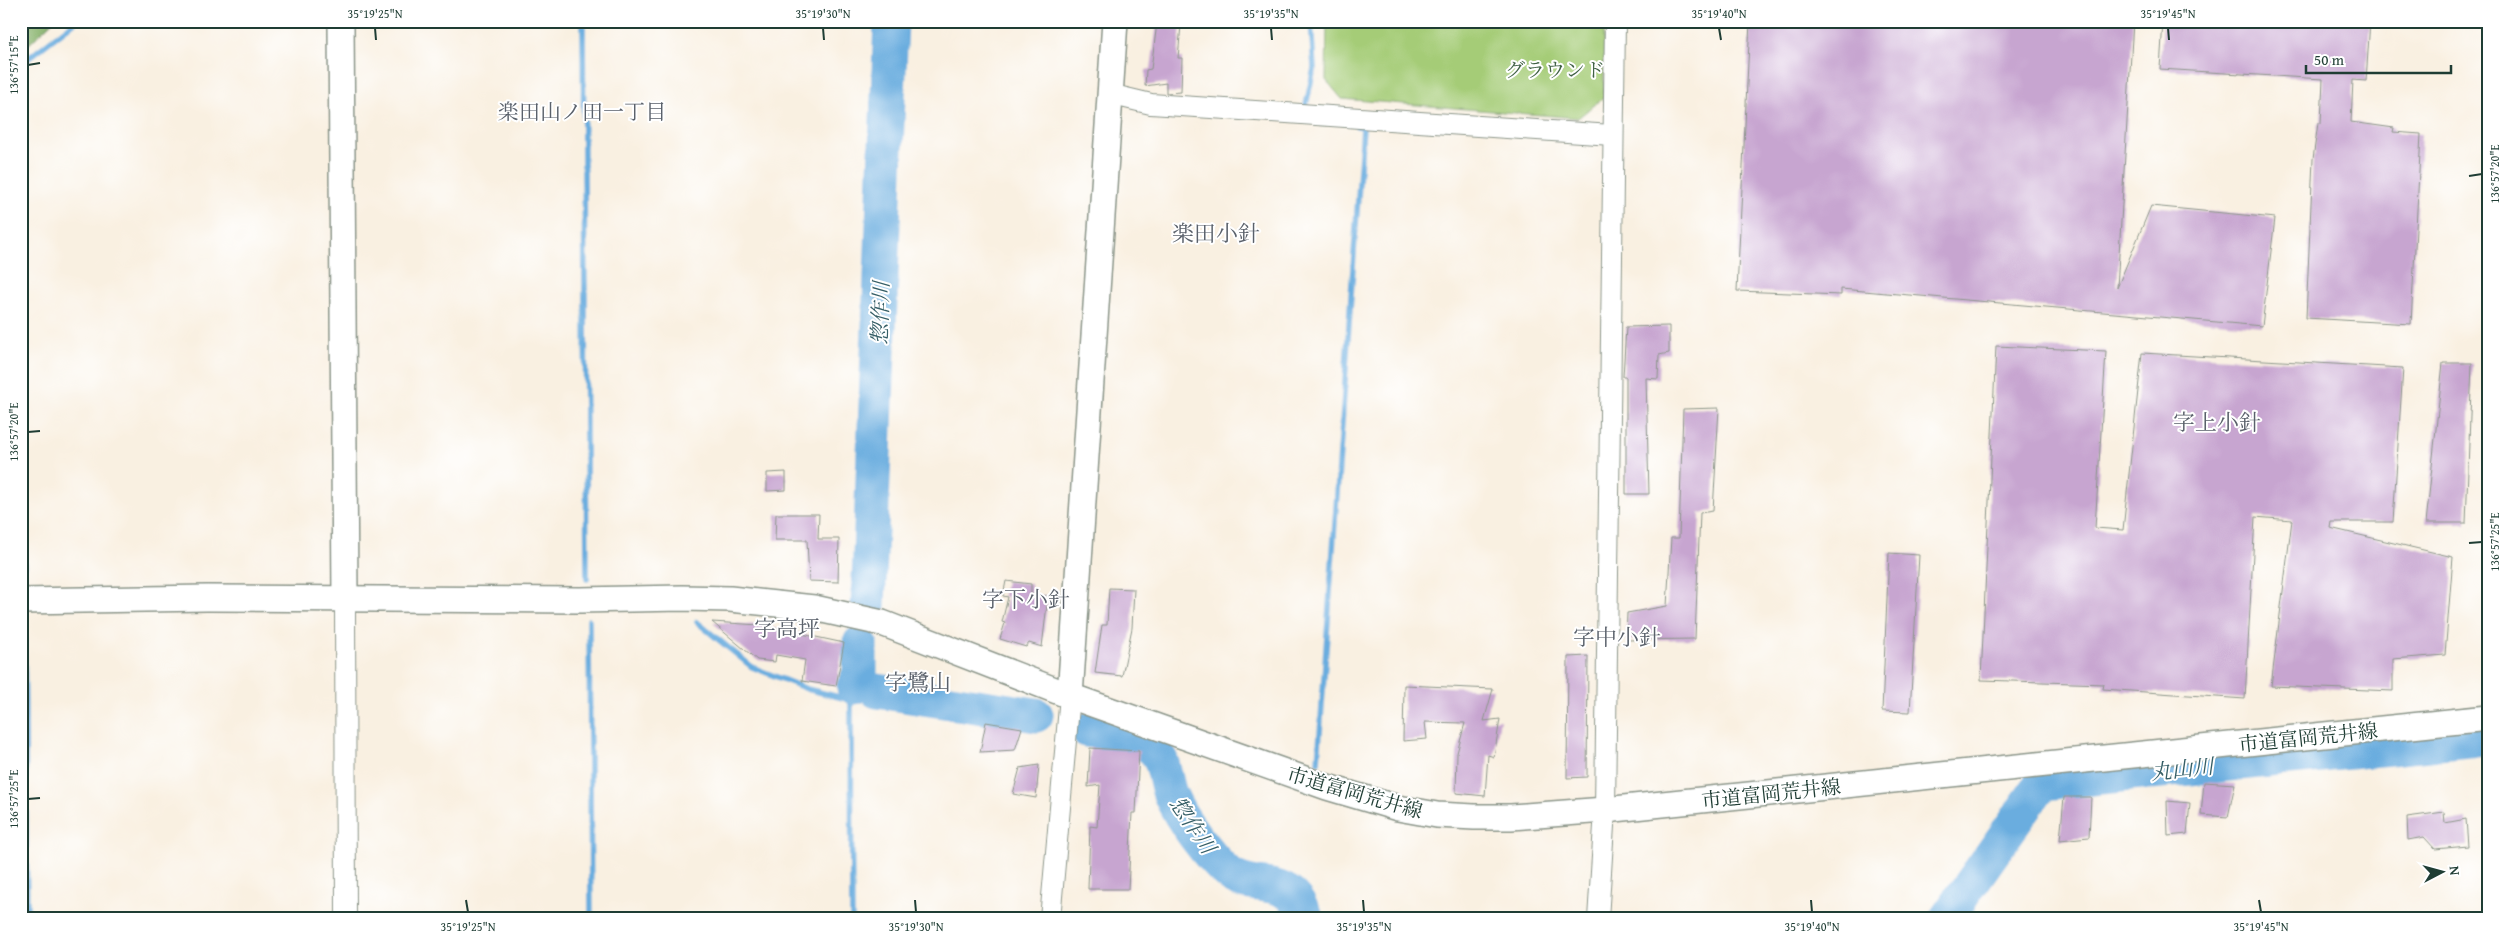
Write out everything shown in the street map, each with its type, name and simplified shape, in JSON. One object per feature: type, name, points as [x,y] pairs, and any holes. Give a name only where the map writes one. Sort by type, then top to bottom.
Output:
[{"type":"street","points":[[340,21],[346,598],[346,919]]},
{"type":"street","points":[[1050,919],[1070,696],[1115,21]]},
{"type":"street","points":[[1598,919],[1605,810],[1612,135],[1615,21]]},
{"type":"street","points":[[1109,94],[1151,104],[1612,135]]},
{"type":"street","name":"市道富岡荒井線","points":[[21,601],[346,598],[580,600],[682,598],[730,599],[814,608],[882,623],[1070,696],[1327,787],[1398,808],[1438,815],[1474,817],[1511,817],[1605,810],[2488,718]]},
{"type":"green space","points":[[21,21],[53,21],[21,52]]},
{"type":"green space","name":"グラウンド","points":[[1327,21],[1604,21],[1604,97],[1578,118],[1342,99],[1326,80]]},
{"type":"building","points":[[1750,21],[2133,21],[2117,288],[2151,206],[2275,218],[2262,326],[1841,289],[1841,295],[1737,291]]},
{"type":"building","points":[[2163,21],[2370,21],[2366,81],[2353,80],[2351,122],[2394,128],[2393,132],[2421,134],[2411,324],[2306,318],[2313,159],[2318,123],[2321,123],[2323,79],[2160,69]]},
{"type":"building","points":[[1157,23],[1181,25],[1178,58],[1182,58],[1181,92],[1166,93],[1166,83],[1145,86],[1146,70],[1151,69]]},
{"type":"building","points":[[1669,326],[1669,353],[1659,355],[1658,379],[1646,378],[1649,494],[1626,494],[1626,377],[1623,377],[1626,327]]},
{"type":"building","points":[[1996,346],[2106,351],[2095,528],[2123,530],[2142,353],[2403,368],[2393,522],[2331,522],[2330,528],[2453,557],[2445,655],[2393,659],[2393,691],[2271,686],[2292,520],[2255,517],[2245,699],[2103,689],[2104,684],[1981,680]]},
{"type":"building","points":[[2443,363],[2472,363],[2466,523],[2426,523]]},
{"type":"building","points":[[1719,408],[1713,511],[1700,513],[1695,639],[1626,640],[1627,613],[1667,606],[1671,538],[1679,538],[1683,409]]},
{"type":"building","points":[[786,472],[786,490],[767,491],[767,473]]},
{"type":"building","points":[[776,514],[819,514],[818,539],[839,539],[838,582],[809,581],[807,540],[775,540]]},
{"type":"building","points":[[1889,553],[1919,555],[1910,712],[1882,711]]},
{"type":"building","points":[[1006,581],[1031,584],[1031,594],[1048,596],[1042,647],[1029,643],[1026,647],[1000,639],[1005,623],[1002,622],[1008,597],[1003,596]]},
{"type":"building","points":[[1109,588],[1134,589],[1132,628],[1122,676],[1095,673],[1102,625],[1107,625]]},
{"type":"building","points":[[712,622],[760,625],[844,643],[836,686],[802,681],[805,660],[776,655],[775,662],[757,660]]},
{"type":"building","points":[[1588,656],[1587,777],[1567,778],[1568,657]]},
{"type":"building","points":[[1404,685],[1493,689],[1484,721],[1500,719],[1494,757],[1488,755],[1485,796],[1456,793],[1457,753],[1465,723],[1425,722],[1427,739],[1403,741]]},
{"type":"building","points":[[986,722],[1022,728],[1015,750],[980,752]]},
{"type":"building","points":[[1090,748],[1139,751],[1136,813],[1132,813],[1128,889],[1088,889],[1090,826],[1097,827],[1100,785],[1088,787]]},
{"type":"building","points":[[1039,765],[1036,798],[1013,794],[1020,768]]},
{"type":"building","points":[[2204,782],[2235,784],[2228,817],[2201,815]]},
{"type":"building","points":[[2064,797],[2091,797],[2089,837],[2060,840]]},
{"type":"building","points":[[2167,801],[2190,803],[2187,834],[2168,836]]},
{"type":"building","points":[[2444,812],[2445,823],[2466,819],[2468,846],[2435,849],[2424,837],[2408,840],[2407,817]]},
{"type":"waterway","points":[[21,64],[76,21]]},
{"type":"waterway","points":[[583,21],[587,579]]},
{"type":"waterway","name":"惣作川","points":[[868,606],[891,21]]},
{"type":"waterway","points":[[1305,110],[1314,68],[1311,21]]},
{"type":"waterway","points":[[1318,762],[1363,127],[1357,126]]},
{"type":"waterway","points":[[21,243],[24,591]]},
{"type":"waterway","points":[[589,620],[591,919]]},
{"type":"waterway","points":[[697,622],[752,667],[807,689],[851,700]]},
{"type":"waterway","points":[[24,627],[27,919]]},
{"type":"waterway","name":"惣作川","points":[[854,687],[860,672],[860,643]]},
{"type":"waterway","points":[[852,919],[851,700],[854,687]]},
{"type":"waterway","name":"惣作川","points":[[877,691],[1036,715]]},
{"type":"waterway","name":"惣作川","points":[[1087,730],[1132,738],[1155,751],[1161,761],[1168,789],[1175,804],[1188,826],[1212,858],[1237,879],[1280,888],[1288,893],[1297,901],[1307,919]]},
{"type":"waterway","name":"丸山川","points":[[1946,919],[2042,783],[2488,738]]},
{"type":"district","name":"楽田山ノ田一丁目","points":[[582,111]]},
{"type":"district","name":"楽田小針","points":[[1216,233]]},
{"type":"district","name":"字上小針","points":[[2217,422]]},
{"type":"district","name":"字下小針","points":[[1026,599]]},
{"type":"district","name":"字高坪","points":[[787,628]]},
{"type":"district","name":"字中小針","points":[[1617,637]]},
{"type":"district","name":"字鷺山","points":[[918,682]]}]
